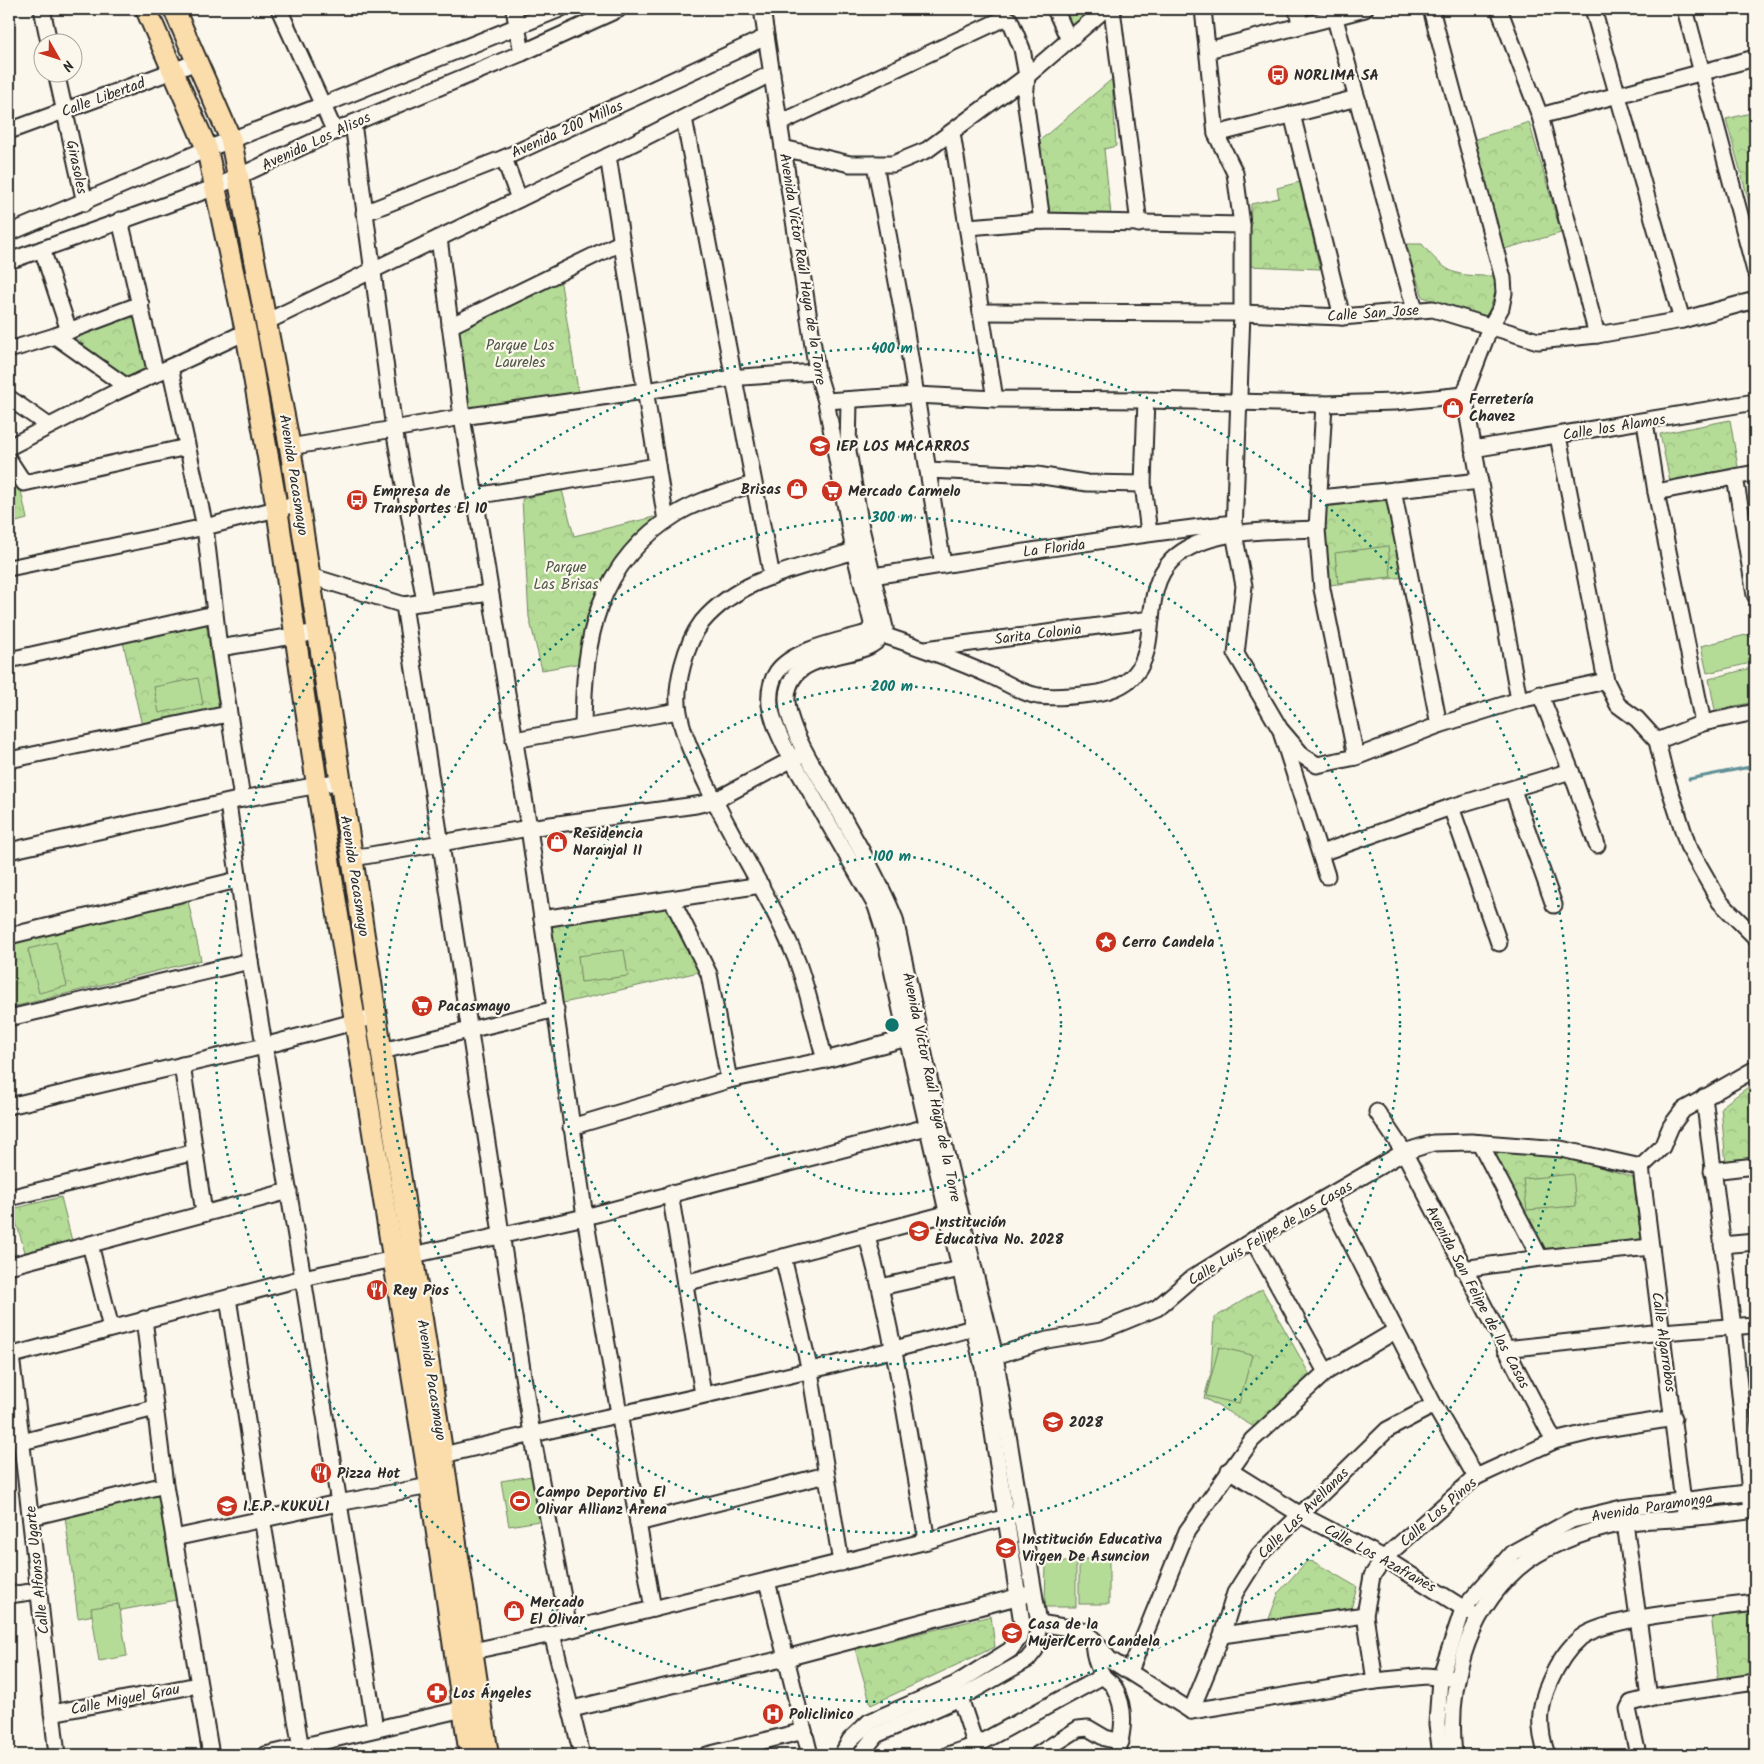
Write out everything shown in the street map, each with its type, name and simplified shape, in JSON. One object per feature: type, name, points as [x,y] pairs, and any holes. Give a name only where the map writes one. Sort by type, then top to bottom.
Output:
[{"type":"main road","name":"Avenida Pacasmayo","points":[[146,9],[207,149],[246,332],[277,508],[318,785],[356,1022],[443,1455],[472,1651],[472,1707]]},
{"type":"main road","name":"Avenida Pacasmayo","points":[[174,9],[231,140],[290,447],[382,1051],[403,1257],[430,1486],[472,1707],[488,1755]]},
{"type":"main road","points":[[470,1755],[472,1707]]},
{"type":"street","points":[[42,9],[48,32]]},
{"type":"street","points":[[279,9],[335,132]]},
{"type":"street","points":[[514,9],[522,53]]},
{"type":"street","name":"Avenida Los Alisos","points":[[9,233],[84,203],[207,149],[323,106],[560,9]]},
{"type":"street","name":"Avenida Los Alisos","points":[[9,261],[238,177],[353,123],[522,53],[619,9]]},
{"type":"street","name":"Avenida Víctor Raúl Haya de la Torre","points":[[762,9],[817,372],[826,402],[854,551],[872,623],[867,633],[798,656],[778,672],[771,688],[770,700],[774,718],[792,759]]},
{"type":"street","points":[[1055,9],[1069,40]]},
{"type":"street","points":[[783,148],[850,164],[893,164],[927,150],[1027,76],[1105,9]]},
{"type":"street","points":[[1112,9],[1139,224]]},
{"type":"street","points":[[1203,9],[1216,134],[1235,173],[1242,225],[1242,313],[1234,528],[1244,586],[1236,654],[1280,729],[1303,756],[1317,765],[1356,757],[1439,725],[1519,700],[1606,681]]},
{"type":"street","points":[[1297,9],[1300,24]]},
{"type":"street","points":[[1208,50],[1334,15],[1365,9]]},
{"type":"street","points":[[1430,9],[1503,278],[1504,293],[1501,308],[1490,327],[1464,395],[1472,449],[1480,481],[1519,700]]},
{"type":"street","points":[[1499,9],[1540,116],[1597,335]]},
{"type":"street","points":[[1593,9],[1682,320]]},
{"type":"street","points":[[1684,9],[1755,271]]},
{"type":"street","points":[[1334,15],[1416,310]]},
{"type":"street","points":[[780,123],[1005,18],[1010,20],[1022,49],[1027,76],[1025,100],[1042,221]]},
{"type":"street","name":"Avenida 200 Millas","points":[[364,213],[504,158],[766,38]]},
{"type":"street","points":[[1540,116],[1701,71],[1755,58]]},
{"type":"street","name":"Calle Libertad","points":[[9,131],[197,62]]},
{"type":"street","points":[[266,322],[608,156],[772,73]]},
{"type":"street","name":"Girasoles","points":[[58,82],[84,203]]},
{"type":"street","points":[[1216,134],[1357,98]]},
{"type":"street","points":[[1292,114],[1342,317]]},
{"type":"street","points":[[684,118],[752,484],[772,576]]},
{"type":"street","points":[[353,123],[394,429],[424,602]]},
{"type":"street","points":[[952,133],[995,400]]},
{"type":"street","points":[[608,156],[666,522]]},
{"type":"street","points":[[504,158],[519,199]]},
{"type":"street","points":[[875,164],[916,395],[943,565]]},
{"type":"street","points":[[120,220],[141,304],[187,448],[205,528],[214,614],[228,714],[235,801],[237,880],[375,1728]]},
{"type":"street","points":[[968,227],[1042,221],[1242,225]]},
{"type":"street","points":[[439,238],[462,417],[529,828],[556,1009],[571,1127],[653,1609]]},
{"type":"street","points":[[450,326],[622,242]]},
{"type":"street","points":[[42,249],[62,334],[126,387]]},
{"type":"street","name":"Calle San Jose","points":[[981,312],[1242,313],[1342,317],[1433,308],[1538,341],[1597,335],[1682,320],[1755,300]]},
{"type":"street","points":[[9,350],[62,334],[141,304]]},
{"type":"street","points":[[9,447],[126,387],[246,332]]},
{"type":"street","points":[[290,447],[462,417],[733,380],[742,376],[817,372]]},
{"type":"street","points":[[826,402],[916,395],[995,400],[1146,400],[1324,404],[1396,402],[1464,395]]},
{"type":"street","points":[[9,398],[49,426]]},
{"type":"street","points":[[849,400],[848,452],[861,528],[885,628],[882,636],[924,649],[991,676],[1016,689],[1038,696],[1099,693],[1117,688],[1130,681],[1141,664],[1149,644],[1151,619],[1158,584],[1171,561],[1184,550],[1234,528],[1318,529]]},
{"type":"street","points":[[1146,400],[1143,484],[1149,533]]},
{"type":"street","name":"Calle los Alamos","points":[[1472,449],[1645,422],[1755,402]]},
{"type":"street","points":[[1324,404],[1318,529],[1322,589],[1356,757]]},
{"type":"street","points":[[1645,422],[1656,492],[1703,723]]},
{"type":"street","points":[[1558,436],[1606,681],[1618,705],[1637,720],[1657,741],[1664,774],[1688,846],[1720,902],[1755,936]]},
{"type":"street","points":[[9,460],[24,483],[187,448]]},
{"type":"street","points":[[475,496],[656,466]]},
{"type":"street","points":[[928,470],[1037,475],[1087,483],[1143,484]]},
{"type":"street","points":[[1656,492],[1755,473]]},
{"type":"street","points":[[1735,477],[1755,595]]},
{"type":"street","points":[[1320,498],[1480,481]]},
{"type":"street","points":[[583,727],[583,679],[591,628],[618,567],[654,530],[679,513],[705,500],[752,484]]},
{"type":"street","points":[[1393,490],[1439,725]]},
{"type":"street","points":[[9,568],[205,528],[299,503]]},
{"type":"street","name":"La Florida","points":[[873,576],[1149,533],[1234,528]]},
{"type":"street","points":[[825,1060],[797,962],[761,885],[714,801],[693,756],[678,710],[682,664],[690,642],[702,623],[739,591],[772,576],[854,551]]},
{"type":"street","points":[[310,576],[404,605],[490,593]]},
{"type":"street","points":[[404,605],[500,1237],[532,1434],[569,1629]]},
{"type":"street","points":[[9,660],[214,614]]},
{"type":"street","name":"Sarita Colonia","points":[[924,649],[1151,619]]},
{"type":"street","points":[[219,648],[318,632]]},
{"type":"street","name":"Avenida Víctor Raúl Haya de la Torre","points":[[882,636],[874,644],[804,667],[790,680],[787,702],[791,719],[806,752],[883,889],[895,919],[913,1036],[953,1212]]},
{"type":"street","points":[[1540,694],[1571,771],[1597,845]]},
{"type":"street","points":[[514,740],[678,710]]},
{"type":"street","points":[[1657,741],[1703,723],[1755,712]]},
{"type":"street","points":[[9,760],[228,714]]},
{"type":"street","points":[[1280,729],[1327,876]]},
{"type":"street","points":[[352,858],[440,842],[714,801],[806,752]]},
{"type":"street","points":[[792,759],[876,906],[883,928],[913,1036],[927,1127],[953,1212],[980,1327],[983,1367],[1014,1515]]},
{"type":"street","points":[[1321,853],[1451,807],[1571,771]]},
{"type":"street","points":[[9,851],[235,801],[341,781]]},
{"type":"street","points":[[1512,790],[1554,905]]},
{"type":"street","points":[[1451,807],[1499,943]]},
{"type":"street","points":[[9,936],[237,880]]},
{"type":"street","points":[[542,919],[761,885]]},
{"type":"street","points":[[672,900],[709,974],[729,1080]]},
{"type":"street","points":[[9,1018],[250,961]]},
{"type":"street","points":[[382,1051],[556,1009]]},
{"type":"street","points":[[9,1106],[264,1046],[376,1016]]},
{"type":"street","points":[[571,1127],[729,1080],[825,1060],[913,1036]]},
{"type":"street","points":[[182,1065],[204,1213]]},
{"type":"street","points":[[1641,1167],[1662,1147],[1671,1126],[1683,1110],[1755,1069]]},
{"type":"street","points":[[1704,1097],[1733,1327],[1749,1407],[1754,1510]]},
{"type":"street","name":"Avenida San Felipe de las Casas","points":[[1377,1112],[1404,1152],[1463,1270],[1554,1441]]},
{"type":"street","points":[[10,1356],[303,1278],[500,1237],[927,1127]]},
{"type":"street","points":[[1480,1143],[1540,1258]]},
{"type":"street","name":"Calle Luis Felipe de las Casas","points":[[995,1356],[1047,1340],[1101,1331],[1157,1308],[1192,1278],[1253,1240],[1404,1152],[1432,1144],[1480,1143],[1561,1149],[1641,1167]]},
{"type":"street","points":[[9,1198],[195,1152]]},
{"type":"street","points":[[1712,1171],[1755,1166]]},
{"type":"street","name":"Calle Algarrobos","points":[[1641,1167],[1674,1418],[1685,1518]]},
{"type":"street","points":[[9,1266],[289,1191]]},
{"type":"street","points":[[670,1193],[703,1394]]},
{"type":"street","points":[[1328,1198],[1434,1405],[1476,1477]]},
{"type":"street","points":[[685,1283],[867,1237],[953,1212]]},
{"type":"street","points":[[867,1237],[881,1287],[894,1351],[927,1541]]},
{"type":"street","points":[[1253,1240],[1326,1372]]},
{"type":"street","points":[[1722,1246],[1755,1242]]},
{"type":"street","points":[[90,1244],[111,1328]]},
{"type":"street","points":[[1463,1270],[1540,1258],[1651,1247]]},
{"type":"street","points":[[783,1257],[810,1371],[841,1562]]},
{"type":"street","points":[[881,1287],[966,1268]]},
{"type":"street","points":[[228,1298],[262,1518],[302,1751]]},
{"type":"street","points":[[144,1319],[165,1486],[211,1755]]},
{"type":"street","points":[[1505,1349],[1662,1332],[1755,1325]]},
{"type":"street","points":[[860,1755],[876,1736],[960,1698],[1027,1660],[1035,1650],[1039,1623],[1026,1594],[1014,1515],[995,1356],[980,1327]]},
{"type":"street","points":[[443,1455],[894,1351],[980,1327]]},
{"type":"street","points":[[1130,1671],[1187,1531],[1252,1440],[1326,1372],[1395,1331]]},
{"type":"street","name":"Calle Alfonso Ugarte","points":[[10,1356],[32,1517],[38,1591],[57,1755]]},
{"type":"street","name":"Calle Las Avellanas","points":[[1191,1711],[1222,1635],[1235,1594],[1259,1555],[1387,1430],[1434,1405]]},
{"type":"street","points":[[22,1442],[155,1408]]},
{"type":"street","name":"Calle Los Pinos","points":[[1375,1681],[1365,1615],[1372,1576],[1384,1558],[1476,1477],[1554,1441],[1599,1430],[1674,1418]]},
{"type":"street","name":"Calle Los Azafranes","points":[[1229,1470],[1301,1515],[1384,1558],[1454,1600],[1463,1609],[1478,1616]]},
{"type":"street","points":[[638,1523],[826,1475]]},
{"type":"street","points":[[32,1517],[165,1486]]},
{"type":"street","points":[[174,1538],[262,1518],[430,1486]]},
{"type":"street","name":"Avenida Paramonga","points":[[1441,1755],[1437,1724],[1440,1678],[1463,1609],[1512,1553],[1572,1520],[1622,1508],[1753,1492]]},
{"type":"street","name":"Avenida Paramonga","points":[[1454,1755],[1452,1718],[1456,1678],[1478,1616],[1517,1569],[1568,1539],[1625,1523],[1754,1510]]},
{"type":"street","points":[[472,1651],[552,1634],[927,1541],[1014,1515]]},
{"type":"street","points":[[1625,1523],[1637,1619],[1650,1698]]},
{"type":"street","points":[[766,1581],[810,1755]]},
{"type":"street","points":[[9,1595],[38,1591]]},
{"type":"street","points":[[572,1709],[786,1658],[1026,1594]]},
{"type":"street","points":[[842,1755],[850,1740],[869,1722],[954,1685],[1010,1650],[1019,1638],[1026,1594]]},
{"type":"street","points":[[1547,1755],[1539,1724],[1546,1690],[1559,1661],[1581,1637],[1616,1623],[1755,1603]]},
{"type":"street","points":[[1222,1635],[1365,1615]]},
{"type":"street","points":[[1039,1623],[1082,1630],[1109,1658],[1191,1711],[1375,1681],[1426,1676],[1456,1678]]},
{"type":"street","points":[[552,1634],[582,1755]]},
{"type":"street","points":[[1037,1755],[1078,1729],[1088,1728],[1119,1749],[1124,1720],[1122,1703],[1113,1685],[1103,1676],[1094,1652],[1092,1639]]},
{"type":"street","points":[[948,1755],[977,1750],[1103,1676]]},
{"type":"street","points":[[1638,1755],[1628,1710],[1636,1700],[1755,1682]]},
{"type":"street","name":"Calle Miguel Grau","points":[[52,1713],[198,1685]]},
{"type":"street","points":[[960,1698],[977,1750]]},
{"type":"street","points":[[265,1755],[302,1751],[375,1728],[472,1707]]},
{"type":"street","points":[[706,1755],[804,1731]]},
{"type":"green space","points":[[1062,9],[1098,9],[1072,31]]},
{"type":"green space","points":[[1112,79],[1116,146],[1104,149],[1111,215],[1050,213],[1038,142]]},
{"type":"green space","points":[[1755,112],[1755,224],[1726,119]]},
{"type":"green space","points":[[1529,122],[1561,233],[1504,249],[1473,140]]},
{"type":"green space","points":[[1300,182],[1320,269],[1249,266],[1251,204],[1279,198],[1277,188]]},
{"type":"green space","points":[[1405,244],[1422,244],[1439,262],[1454,272],[1471,276],[1496,276],[1496,291],[1486,319],[1423,297]]},
{"type":"green space","name":"Parque Los Laureles","points":[[560,278],[579,396],[466,413],[454,328]]},
{"type":"green space","points":[[126,315],[135,318],[147,368],[126,379],[77,342],[82,332]]},
{"type":"green space","points":[[1730,420],[1738,467],[1670,481],[1660,434]]},
{"type":"green space","points":[[9,469],[20,486],[27,519],[9,524]]},
{"type":"green space","name":"Parque Las Brisas","points":[[562,490],[574,536],[654,517],[657,521],[615,565],[581,663],[542,670],[529,617],[522,499]]},
{"type":"green space","points":[[1391,500],[1406,577],[1328,585],[1323,507]]},
{"type":"green space","points":[[1388,546],[1391,577],[1338,583],[1335,553]]},
{"type":"green space","points":[[206,623],[219,710],[142,726],[123,642]]},
{"type":"green space","points":[[1750,634],[1755,662],[1707,673],[1701,646]]},
{"type":"green space","points":[[1755,667],[1755,702],[1715,710],[1709,679]]},
{"type":"green space","points":[[198,678],[203,704],[159,713],[154,687]]},
{"type":"green space","points":[[188,901],[201,960],[9,1008],[9,940]]},
{"type":"green space","points":[[669,905],[703,971],[559,1004],[547,923]]},
{"type":"green space","points":[[56,942],[67,986],[39,993],[28,949]]},
{"type":"green space","points":[[624,950],[628,976],[581,982],[578,956]]},
{"type":"green space","points":[[1755,1082],[1755,1160],[1726,1165],[1721,1107]]},
{"type":"green space","points":[[1490,1150],[1563,1156],[1633,1177],[1641,1239],[1541,1249]]},
{"type":"green space","points":[[1573,1174],[1576,1206],[1527,1210],[1523,1179]]},
{"type":"green space","points":[[61,1197],[72,1241],[26,1255],[12,1209]]},
{"type":"green space","points":[[1262,1289],[1311,1377],[1256,1428],[1204,1398],[1211,1373],[1214,1318]]},
{"type":"green space","points":[[1219,1347],[1252,1355],[1239,1404],[1206,1396]]},
{"type":"green space","name":"Campo Deportivo El Olivar Allianz Arena","points":[[532,1476],[539,1521],[509,1526],[501,1481]]},
{"type":"green space","points":[[158,1494],[176,1600],[78,1618],[65,1516]]},
{"type":"green space","points":[[1079,1559],[1109,1559],[1109,1604],[1079,1604]]},
{"type":"green space","points":[[1307,1561],[1314,1562],[1357,1587],[1351,1609],[1267,1624],[1279,1592]]},
{"type":"green space","points":[[1046,1562],[1076,1562],[1076,1607],[1045,1607]]},
{"type":"green space","points":[[119,1604],[127,1656],[99,1661],[91,1608]]},
{"type":"green space","points":[[1755,1608],[1755,1678],[1719,1684],[1711,1614]]},
{"type":"green space","points":[[991,1616],[995,1647],[871,1705],[855,1649]]},
{"type":"waterway","points":[[1689,779],[1755,766]]},
{"type":"place","name":"NORLIMA SA","points":[[1278,75]]},
{"type":"place","name":"Ferretería Chavez","points":[[1453,408]]},
{"type":"place","name":"IEP LOS MACARROS","points":[[820,446]]},
{"type":"place","name":"Brisas","points":[[797,489]]},
{"type":"place","name":"Mercado Carmelo","points":[[832,491]]},
{"type":"place","name":"Empresa de Transportes El 10","points":[[357,500]]},
{"type":"place","name":"Residencia Naranjal II","points":[[557,842]]},
{"type":"place","name":"Cerro Candela","points":[[1106,942]]},
{"type":"place","name":"Pacasmayo","points":[[422,1006]]},
{"type":"place","name":"Institución Educativa No. 2028","points":[[919,1231]]},
{"type":"place","name":"Rey Pios","points":[[377,1290]]},
{"type":"place","name":"2028","points":[[1053,1422]]},
{"type":"place","name":"Pizza Hot","points":[[321,1473]]},
{"type":"place","name":"Campo Deportivo El Olivar Allianz Arena","points":[[520,1501]]},
{"type":"place","name":"I.E.P. KUKULI","points":[[227,1506]]},
{"type":"place","name":"Institución Educativa Virgen De Asuncion","points":[[1006,1548]]},
{"type":"place","name":"Mercado El Olivar","points":[[514,1611]]},
{"type":"place","name":"Casa de la Mujer/Cerro Candela","points":[[1012,1633]]},
{"type":"place","name":"Los Ángeles","points":[[437,1693]]},
{"type":"place","name":"Policlinico","points":[[773,1714]]}]
